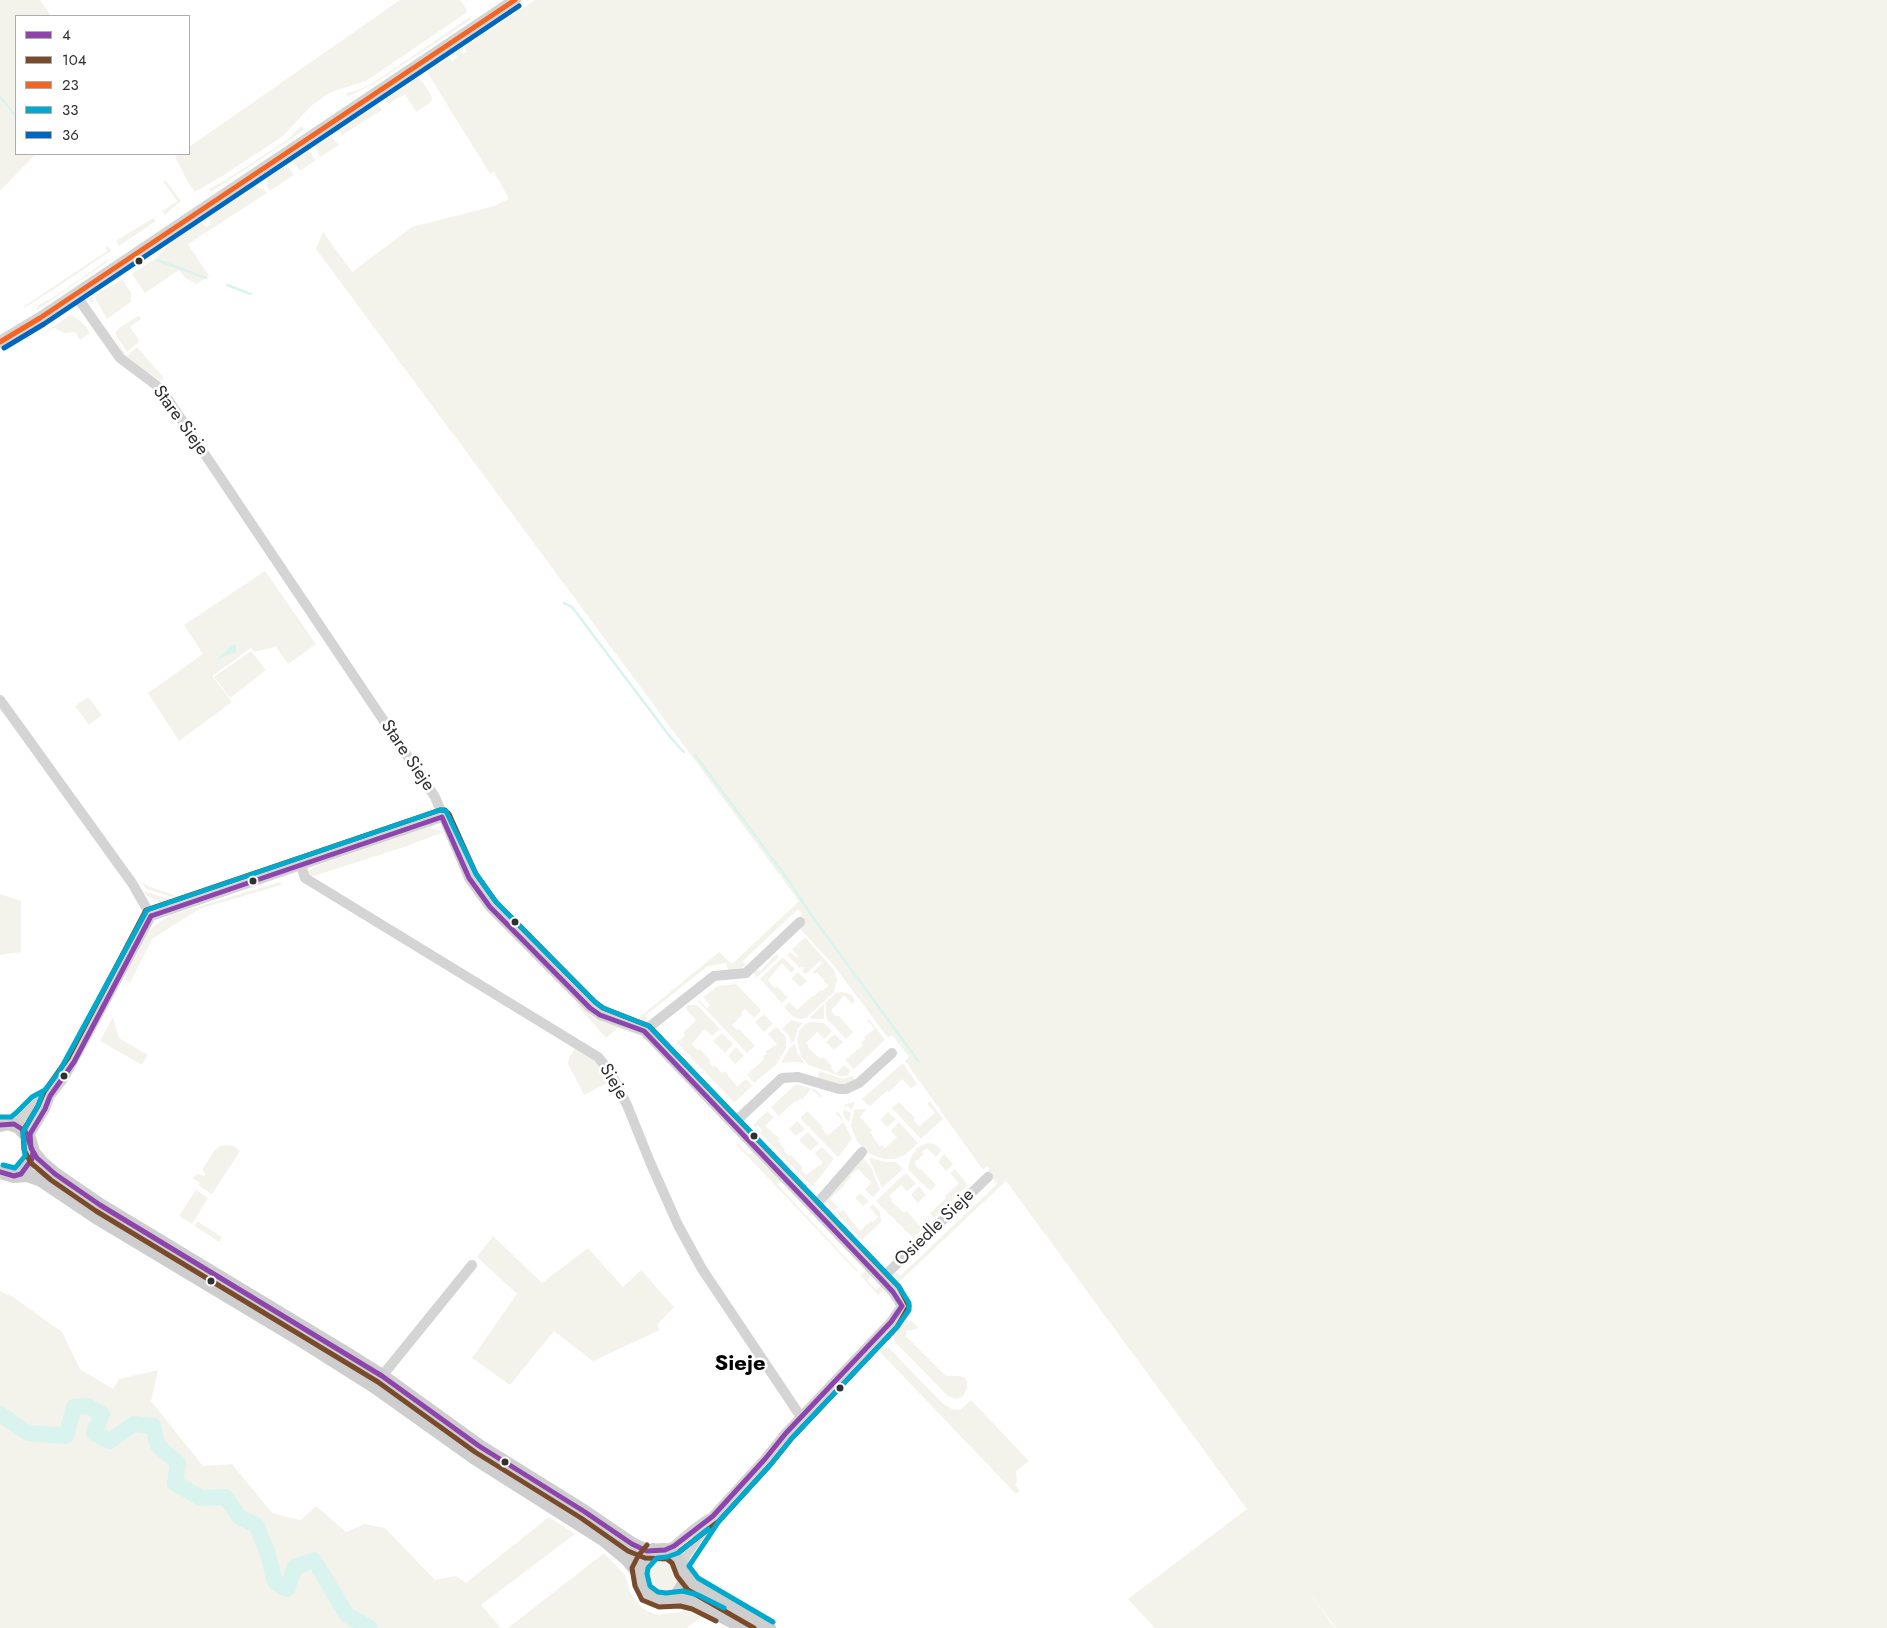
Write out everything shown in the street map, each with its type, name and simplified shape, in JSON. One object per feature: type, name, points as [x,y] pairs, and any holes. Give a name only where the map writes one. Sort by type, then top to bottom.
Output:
[{"type":"main road","points":[[7,1125],[25,1131],[29,1138],[33,1152],[32,1159],[21,1174]]},
{"type":"main road","points":[[33,1152],[55,1174],[100,1205],[382,1376],[458,1432],[632,1544],[642,1549],[659,1550],[674,1555],[688,1580],[769,1628]]},
{"type":"main road","points":[[0,1172],[14,1176],[21,1174],[32,1176],[47,1184],[96,1217],[369,1383],[475,1458],[603,1539],[628,1560],[639,1574],[644,1590],[648,1595],[660,1600],[681,1598],[695,1602],[745,1628]]},
{"type":"main road","points":[[639,1574],[641,1565],[659,1550]]},
{"type":"main road","points":[[675,1598],[684,1584],[682,1569]]},
{"type":"street","points":[[0,342],[35,321],[515,0]]},
{"type":"street","name":"Stare Sieje","points":[[75,294],[120,358],[156,385],[167,398],[435,797],[469,878],[490,907],[590,1008],[606,1018],[644,1031],[734,1123],[893,1292],[902,1306],[885,1328],[801,1417]]},
{"type":"street","points":[[0,700],[132,883],[151,916]]},
{"type":"street","points":[[29,1138],[50,1096],[74,1062],[151,916],[442,817]]},
{"type":"street","name":"Sieje","points":[[301,866],[305,878],[598,1057],[611,1073],[627,1105],[678,1225],[702,1269],[801,1417]]},
{"type":"street","points":[[644,1031],[714,976],[746,973],[800,922]]},
{"type":"street","points":[[734,1123],[782,1078],[798,1077],[839,1089],[846,1089],[859,1083],[892,1053]]},
{"type":"street","points":[[7,1125],[21,1119],[37,1103],[50,1096]]},
{"type":"street","points":[[814,1207],[862,1152]]},
{"type":"street","name":"Osiedle Sieje","points":[[881,1279],[988,1177]]},
{"type":"street","points":[[382,1376],[472,1265]]},
{"type":"street","points":[[682,1569],[686,1555],[712,1516],[801,1417]]},
{"type":"street","points":[[659,1550],[674,1546],[712,1516]]},
{"type":"shaded area","points":[[0,0],[40,0],[50,15],[15,15],[15,155],[35,155],[0,191]]},
{"type":"shaded area","points":[[400,0],[460,0],[467,10],[466,13],[366,81],[331,92],[311,106],[283,136],[195,192],[175,157],[178,155],[190,155],[190,146]]},
{"type":"shaded area","points":[[535,0],[1887,0],[1887,1628],[1336,1628],[1303,1584],[1335,1628],[1155,1628],[1128,1599],[1247,1509],[1006,1181],[899,1282],[905,1289],[899,1291],[893,1273],[897,1273],[900,1276],[997,1184],[988,1171],[990,1169],[987,1166],[983,1170],[905,1061],[909,1057],[892,1035],[888,1038],[832,963],[800,929],[805,923],[799,917],[802,914],[798,909],[743,961],[746,967],[728,970],[726,963],[708,966],[645,1016],[647,1019],[643,1022],[636,1020],[719,952],[732,964],[799,901],[316,249],[323,232],[352,272],[412,227],[494,206],[509,199],[494,172],[490,174],[427,72],[449,57],[452,61],[457,57],[455,53],[460,50],[462,54],[467,52],[464,47]]},
{"type":"shaded area","points":[[520,7],[463,45],[463,43]]},
{"type":"shaded area","points":[[473,15],[469,21],[375,83],[348,97],[346,93],[371,84]]},
{"type":"shaded area","points":[[419,77],[431,95],[430,103],[416,112],[405,94],[389,104],[386,99]]},
{"type":"shaded area","points":[[378,104],[382,110],[342,135],[340,130]]},
{"type":"shaded area","points":[[301,126],[304,129],[293,138],[211,192],[209,189],[287,140]]},
{"type":"shaded area","points":[[331,136],[339,145],[320,157],[315,146]]},
{"type":"shaded area","points":[[308,151],[316,160],[300,171],[293,161]]},
{"type":"shaded area","points":[[287,165],[294,175],[270,191],[266,185],[268,183],[266,179]]},
{"type":"shaded area","points":[[165,180],[181,201],[165,215],[162,211],[177,201],[163,181]]},
{"type":"shaded area","points":[[256,186],[260,189],[263,188],[267,193],[188,244],[209,276],[197,284],[185,278],[179,270],[145,293],[132,274],[156,258],[171,242],[201,222],[206,227],[211,224],[209,217]]},
{"type":"shaded area","points":[[153,218],[156,221],[119,246],[116,241]]},
{"type":"shaded area","points":[[108,246],[111,251],[53,290],[23,307],[107,251],[106,247]]},
{"type":"shaded area","points":[[110,258],[106,263],[37,310],[39,305],[60,293]]},
{"type":"shaded area","points":[[126,273],[95,291],[92,297],[94,302],[89,301],[93,290]]},
{"type":"shaded area","points":[[127,277],[123,280],[131,293],[131,302],[107,319],[95,295]]},
{"type":"shaded area","points":[[70,315],[86,326],[90,333],[80,340],[75,332],[65,333],[54,328],[40,336]]},
{"type":"shaded area","points":[[138,316],[142,318],[130,327],[140,341],[127,352],[115,333],[119,328]]},
{"type":"shaded area","points":[[112,335],[127,356],[137,347],[164,378],[161,381],[132,362],[122,352]]},
{"type":"shaded area","points":[[265,571],[316,644],[288,664],[276,647],[254,652],[251,648],[212,676],[232,702],[179,741],[148,693],[203,654],[184,625]]},
{"type":"shaded area","points":[[236,644],[236,652],[217,659],[232,645]]},
{"type":"shaded area","points":[[251,651],[266,670],[230,698],[214,677]]},
{"type":"shaded area","points":[[88,697],[102,715],[89,725],[75,706]]},
{"type":"shaded area","points":[[426,828],[444,832],[308,878],[308,871],[318,865]]},
{"type":"shaded area","points":[[255,870],[255,872],[245,876],[256,873],[255,876],[192,897],[190,895],[244,876],[175,898],[146,889],[141,881],[148,886],[177,896]]},
{"type":"shaded area","points":[[279,882],[282,885],[199,909],[152,939],[130,983],[126,980],[126,973],[147,932],[161,921],[171,915]]},
{"type":"shaded area","points":[[139,884],[144,891],[174,901],[187,897],[188,899],[171,904],[160,903],[146,895]]},
{"type":"shaded area","points":[[0,894],[21,901],[21,952],[0,955]]},
{"type":"shaded area","points":[[805,937],[834,970],[837,980],[834,992],[806,1018],[801,1019],[793,1017],[784,1007],[789,1002],[797,1010],[812,996],[828,986],[817,972],[814,974],[813,972],[822,963],[820,961],[806,974],[802,971],[804,967],[800,968],[787,955],[790,952],[797,958],[798,956],[792,949]]},
{"type":"shaded area","points":[[777,954],[779,957],[756,978],[754,971],[760,971]]},
{"type":"shaded area","points":[[783,957],[795,969],[791,973],[782,963],[768,980],[775,988],[777,986],[788,998],[782,1003],[760,979]]},
{"type":"shaded area","points":[[798,972],[807,981],[800,987],[791,978]]},
{"type":"shaded area","points":[[736,984],[761,1010],[754,1018],[745,1009],[732,1025],[737,1030],[739,1029],[755,1046],[747,1053],[698,1001],[707,1008],[710,1005],[703,997],[718,986]]},
{"type":"shaded area","points":[[842,992],[852,995],[855,1001],[852,1004],[844,995],[831,1011],[836,1016],[838,1015],[853,1032],[846,1039],[827,1019],[826,1015],[826,1002],[836,993]]},
{"type":"shaded area","points":[[575,1003],[601,1021],[633,1032],[618,1028],[606,1038]]},
{"type":"shaded area","points":[[824,1004],[824,1019],[811,1019],[810,1017]]},
{"type":"shaded area","points":[[688,1005],[697,1005],[720,1029],[712,1036],[705,1029],[692,1044],[698,1051],[700,1049],[710,1060],[709,1062],[713,1067],[715,1066],[722,1073],[725,1071],[737,1087],[746,1079],[752,1086],[736,1101],[733,1101],[677,1043],[685,1035],[683,1033],[696,1020],[685,1008]]},
{"type":"shaded area","points":[[764,1014],[773,1024],[764,1032],[755,1022]]},
{"type":"shaded area","points":[[113,1017],[119,1038],[148,1055],[142,1065],[100,1041]]},
{"type":"shaded area","points":[[869,1019],[885,1040],[854,1069],[845,1060],[863,1045],[861,1043],[865,1039],[864,1037],[875,1029],[867,1020]]},
{"type":"shaded area","points":[[791,1020],[803,1023],[798,1028],[795,1040],[791,1044],[789,1035],[782,1029]]},
{"type":"shaded area","points":[[811,1022],[824,1023],[832,1031],[824,1039],[817,1032],[806,1043],[809,1046],[808,1048],[821,1059],[823,1057],[836,1073],[844,1065],[851,1071],[847,1076],[840,1076],[809,1065],[801,1057],[797,1041],[799,1031],[805,1024]]},
{"type":"shaded area","points":[[776,1027],[786,1037],[786,1048],[776,1065],[754,1083],[747,1075],[764,1059],[763,1057],[767,1053],[765,1052],[777,1044],[768,1034]]},
{"type":"shaded area","points":[[722,1033],[733,1044],[725,1053],[713,1041]]},
{"type":"shaded area","points":[[835,1034],[843,1042],[834,1050],[826,1042]]},
{"type":"shaded area","points":[[795,1044],[797,1052],[804,1063],[781,1063],[790,1047]]},
{"type":"shaded area","points":[[576,1047],[596,1059],[611,1081],[584,1095],[568,1064],[569,1058]]},
{"type":"shaded area","points":[[736,1047],[744,1056],[735,1064],[728,1056]]},
{"type":"shaded area","points":[[903,1063],[917,1084],[911,1088],[902,1079],[889,1092],[887,1091],[870,1106],[868,1105],[862,1099]]},
{"type":"shaded area","points":[[819,1071],[843,1079],[852,1076],[855,1080],[853,1083],[841,1085],[818,1078]]},
{"type":"shaded area","points":[[796,1084],[816,1090],[822,1096],[820,1097],[811,1089],[802,1100],[801,1098],[797,1102],[795,1101],[779,1116],[771,1107]]},
{"type":"shaded area","points":[[930,1101],[943,1119],[921,1139],[892,1108],[899,1102],[915,1118],[913,1120],[919,1126],[935,1113],[927,1104]]},
{"type":"shaded area","points":[[855,1102],[852,1110],[848,1106],[845,1107],[845,1110],[851,1113],[849,1123],[843,1114],[845,1104]]},
{"type":"shaded area","points":[[866,1109],[860,1117],[872,1130],[870,1132],[880,1147],[882,1145],[885,1148],[897,1137],[891,1131],[899,1122],[918,1143],[905,1155],[895,1159],[884,1159],[865,1152],[856,1139],[851,1126],[854,1110]]},
{"type":"shaded area","points":[[767,1111],[774,1117],[765,1126],[780,1139],[778,1141],[785,1149],[784,1151],[789,1156],[791,1155],[802,1167],[801,1169],[806,1175],[823,1163],[815,1153],[822,1147],[834,1159],[812,1187],[760,1133],[762,1130],[758,1126],[756,1128],[753,1125]]},
{"type":"shaded area","points":[[807,1111],[823,1127],[822,1129],[828,1135],[844,1122],[852,1139],[838,1157],[801,1119]]},
{"type":"shaded area","points":[[838,1112],[844,1122],[835,1113]]},
{"type":"shaded area","points":[[888,1112],[896,1119],[887,1127],[880,1120]]},
{"type":"shaded area","points":[[797,1121],[805,1129],[796,1136],[789,1129]]},
{"type":"shaded area","points":[[808,1132],[819,1144],[810,1151],[799,1140]]},
{"type":"shaded area","points":[[738,1143],[749,1155],[754,1151],[781,1180],[777,1184],[857,1272],[737,1145]]},
{"type":"shaded area","points":[[926,1143],[935,1144],[942,1150],[936,1157],[927,1148],[922,1152],[924,1154],[914,1163],[936,1185],[930,1191],[908,1169],[910,1159],[917,1148]]},
{"type":"shaded area","points":[[220,1146],[234,1146],[240,1151],[212,1194],[198,1185],[200,1183],[193,1178],[197,1174],[204,1176],[206,1174],[202,1170],[214,1151]]},
{"type":"shaded area","points":[[944,1154],[953,1164],[946,1171],[938,1162]]},
{"type":"shaded area","points":[[862,1156],[872,1169],[880,1190],[873,1197],[865,1190],[871,1182],[858,1169],[850,1175],[851,1177],[845,1185],[830,1199],[838,1207],[834,1211],[825,1201]]},
{"type":"shaded area","points":[[869,1159],[886,1162],[896,1162],[903,1169],[882,1188]]},
{"type":"shaded area","points":[[955,1169],[967,1184],[966,1187],[933,1218],[930,1213],[959,1183],[950,1173]]},
{"type":"shaded area","points":[[904,1174],[907,1174],[916,1184],[907,1191],[901,1185],[889,1196],[892,1199],[891,1201],[904,1213],[907,1211],[919,1226],[928,1218],[931,1221],[913,1238],[876,1201]]},
{"type":"shaded area","points":[[919,1186],[926,1195],[918,1203],[911,1195]]},
{"type":"shaded area","points":[[196,1190],[208,1198],[192,1224],[179,1216]]},
{"type":"shaded area","points":[[860,1193],[869,1201],[863,1206],[855,1198]]},
{"type":"shaded area","points":[[873,1204],[880,1212],[881,1222],[862,1240],[837,1214],[843,1210],[860,1231],[878,1217],[869,1207]]},
{"type":"shaded area","points":[[197,1221],[222,1237],[219,1242],[195,1226]]},
{"type":"shaded area","points":[[493,1236],[542,1283],[588,1248],[623,1287],[641,1270],[674,1307],[657,1325],[660,1330],[593,1361],[554,1331],[510,1385],[472,1358],[517,1294],[477,1257]]},
{"type":"shaded area","points":[[867,1270],[872,1275],[867,1280],[876,1289],[882,1286],[885,1289],[878,1295],[860,1275]]},
{"type":"shaded area","points":[[0,1291],[13,1297],[62,1332],[80,1369],[113,1389],[119,1379],[158,1370],[151,1401],[203,1466],[232,1464],[272,1513],[301,1520],[316,1506],[346,1532],[365,1524],[385,1528],[435,1580],[456,1576],[466,1583],[549,1517],[575,1534],[481,1605],[501,1628],[0,1628]]},
{"type":"shaded area","points":[[902,1320],[912,1321],[918,1327],[917,1329],[906,1331],[906,1336],[946,1376],[965,1378],[967,1389],[962,1397],[955,1399],[948,1396],[895,1342],[893,1329]]},
{"type":"shaded area","points":[[889,1348],[942,1403],[952,1409],[960,1410],[971,1400],[1029,1461],[1016,1471],[1017,1482],[1015,1485],[1020,1490],[1016,1494],[879,1351]]},
{"type":"shaded area","points":[[604,1553],[625,1575],[630,1592],[645,1610],[657,1615],[686,1611],[701,1617],[687,1628],[508,1628]]},
{"type":"shaded area","points":[[656,1559],[663,1559],[669,1562],[673,1568],[675,1577],[679,1582],[670,1591],[658,1591],[651,1584],[646,1567]]},
{"type":"waterway","points":[[0,97],[15,115]]},
{"type":"waterway","points":[[157,260],[206,278]]},
{"type":"waterway","points":[[227,285],[251,294]]},
{"type":"waterway","points":[[564,603],[572,607],[671,738],[684,752]]},
{"type":"waterway","points":[[695,755],[792,885],[809,912],[919,1062]]},
{"type":"waterway","points":[[0,1414],[28,1433],[66,1436],[74,1407],[87,1406],[102,1414],[94,1433],[110,1441],[134,1424],[153,1426],[158,1446],[178,1463],[175,1483],[201,1498],[226,1497],[239,1517],[256,1525],[267,1551],[275,1582],[287,1589],[295,1567],[314,1560],[347,1615],[370,1628]]},
{"type":"transit line","name":"23","points":[[0,342],[40,318],[515,0]]},
{"type":"transit line","name":"36","points":[[4,348],[44,324],[519,6]]},
{"type":"transit line","name":"104","points":[[680,1551],[719,1521],[792,1438],[897,1327],[909,1306],[899,1287],[649,1026],[603,1008],[595,1002],[496,902],[476,874],[449,814],[445,810],[440,810],[146,910],[68,1058],[44,1092],[23,1131],[24,1150],[31,1163],[51,1180],[96,1211],[378,1382],[475,1452],[581,1518],[628,1551],[645,1558],[667,1559],[672,1563],[677,1576],[688,1590],[754,1628]]},
{"type":"transit line","name":"33","points":[[0,1117],[11,1117],[32,1097],[45,1090],[59,1072],[147,910],[440,810],[446,811],[476,874],[496,902],[595,1002],[603,1008],[649,1026],[887,1274],[899,1287],[909,1303],[909,1310],[897,1327],[792,1438],[719,1521],[689,1566],[698,1578],[773,1622]]},
{"type":"transit line","name":"4","points":[[442,817],[469,878],[490,907],[590,1008],[600,1015],[644,1031],[881,1279],[902,1306]]},
{"type":"transit line","name":"4","points":[[151,916],[442,817]]},
{"type":"transit line","name":"4","points":[[151,916],[74,1062],[50,1096],[45,1109],[30,1134],[31,1148],[37,1158],[55,1174],[100,1205],[382,1376],[479,1446],[585,1512],[632,1544],[647,1551],[665,1550]]},
{"type":"transit line","name":"33","points":[[3,1165],[15,1168],[25,1156],[23,1132],[42,1095]]},
{"type":"transit line","name":"4","points":[[0,1125],[14,1124],[25,1131],[33,1152],[32,1159],[21,1174],[14,1176],[0,1172]]},
{"type":"transit line","name":"4","points":[[665,1550],[674,1546],[713,1516],[786,1433],[891,1322],[902,1306]]},
{"type":"transit line","name":"33","points":[[708,1529],[678,1553],[657,1558],[648,1568],[647,1574],[650,1586],[658,1592],[683,1591],[698,1595],[724,1608]]},
{"type":"transit line","name":"104","points":[[647,1545],[638,1556],[632,1568],[635,1586],[642,1600],[659,1607],[680,1606],[692,1609],[716,1621]]},
{"type":"district","name":"Sieje","points":[[740,1365]]}]
